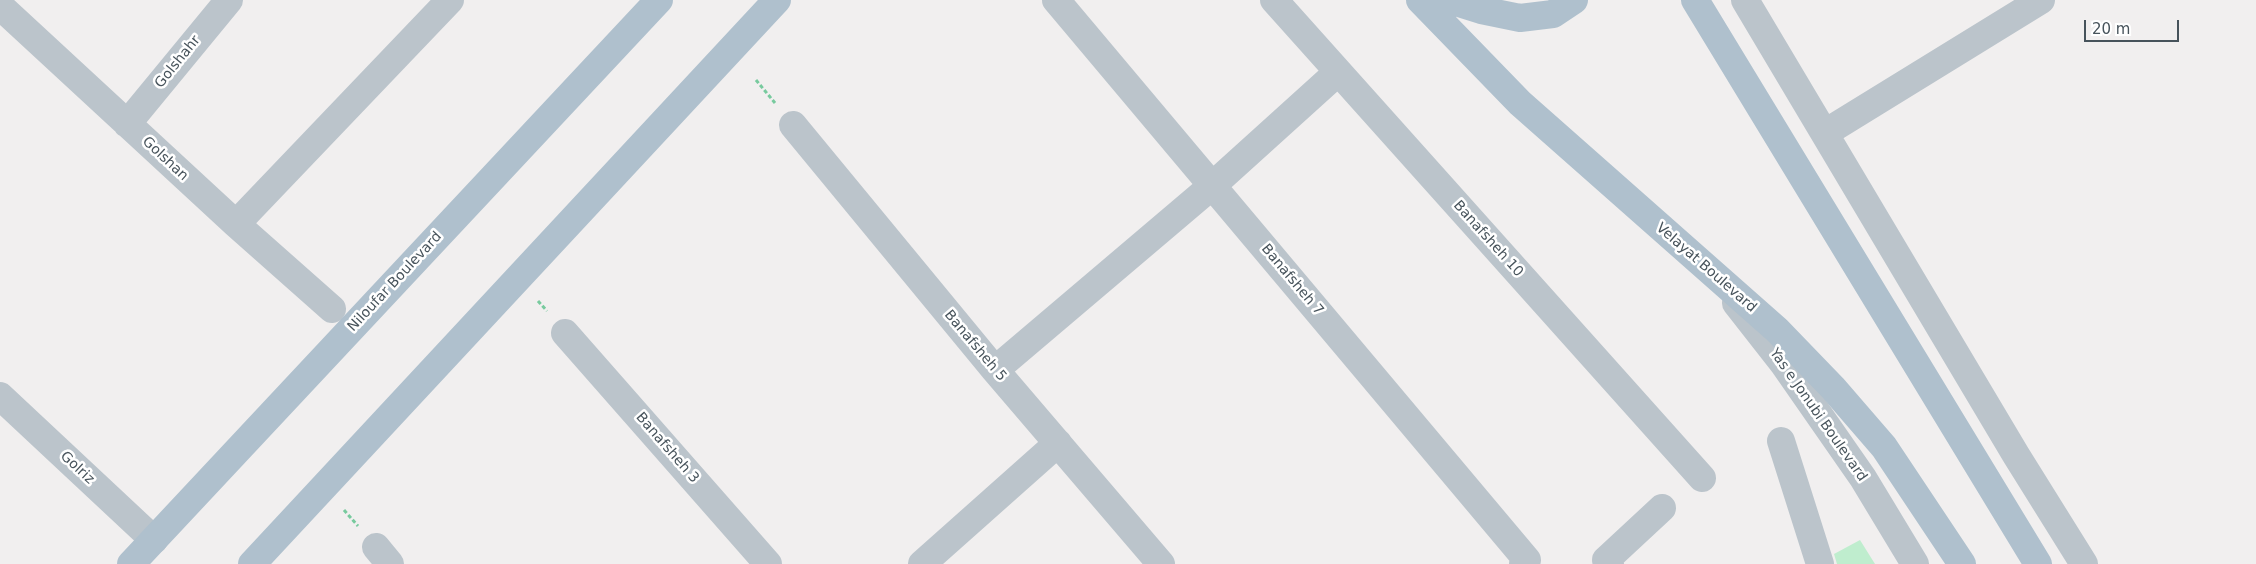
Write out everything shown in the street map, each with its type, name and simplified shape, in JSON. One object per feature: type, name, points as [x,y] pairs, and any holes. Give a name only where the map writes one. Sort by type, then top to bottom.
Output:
[{"type":"main road","name":"Niloufar Boulevard","points":[[131,564],[659,0]]},
{"type":"main road","points":[[252,564],[777,0]]},
{"type":"main road","name":"Velayat Boulevard","points":[[1420,0],[1520,103],[1777,330],[1846,403],[1884,447],[1962,564]]},
{"type":"main road","points":[[1449,0],[1481,10],[1520,18],[1553,14],[1574,0]]},
{"type":"main road","points":[[1695,0],[2038,564]]},
{"type":"street","name":"Golshahr","points":[[127,124],[229,0]]},
{"type":"street","points":[[236,224],[450,0]]},
{"type":"street","name":"Banafsheh 7","points":[[1056,0],[1213,185],[1525,562]]},
{"type":"street","name":"Banafsheh 10","points":[[1274,0],[1702,478]]},
{"type":"street","points":[[1745,0],[2016,455],[2084,564]]},
{"type":"street","points":[[1825,133],[2041,0]]},
{"type":"street","name":"Golshan","points":[[0,6],[236,224],[332,308]]},
{"type":"street","points":[[995,370],[1213,185],[1338,72]]},
{"type":"street","name":"Banafsheh 5","points":[[792,125],[995,370],[1162,564]]},
{"type":"street","name":"Yas e Jonubi Boulevard","points":[[1712,273],[1783,363],[1863,478],[1915,564]]},
{"type":"street","name":"Banafsheh 3","points":[[565,332],[768,564]]},
{"type":"street","name":"Golriz","points":[[0,396],[154,540]]},
{"type":"street","points":[[1781,441],[1820,564]]},
{"type":"street","points":[[922,564],[1058,443]]},
{"type":"street","points":[[1610,564],[1606,560],[1662,508]]},
{"type":"path","points":[[518,277],[565,332]]},
{"type":"path","points":[[324,487],[383,556]]},
{"type":"green space","points":[[1860,540],[1875,564],[1837,564],[1834,554]]}]
